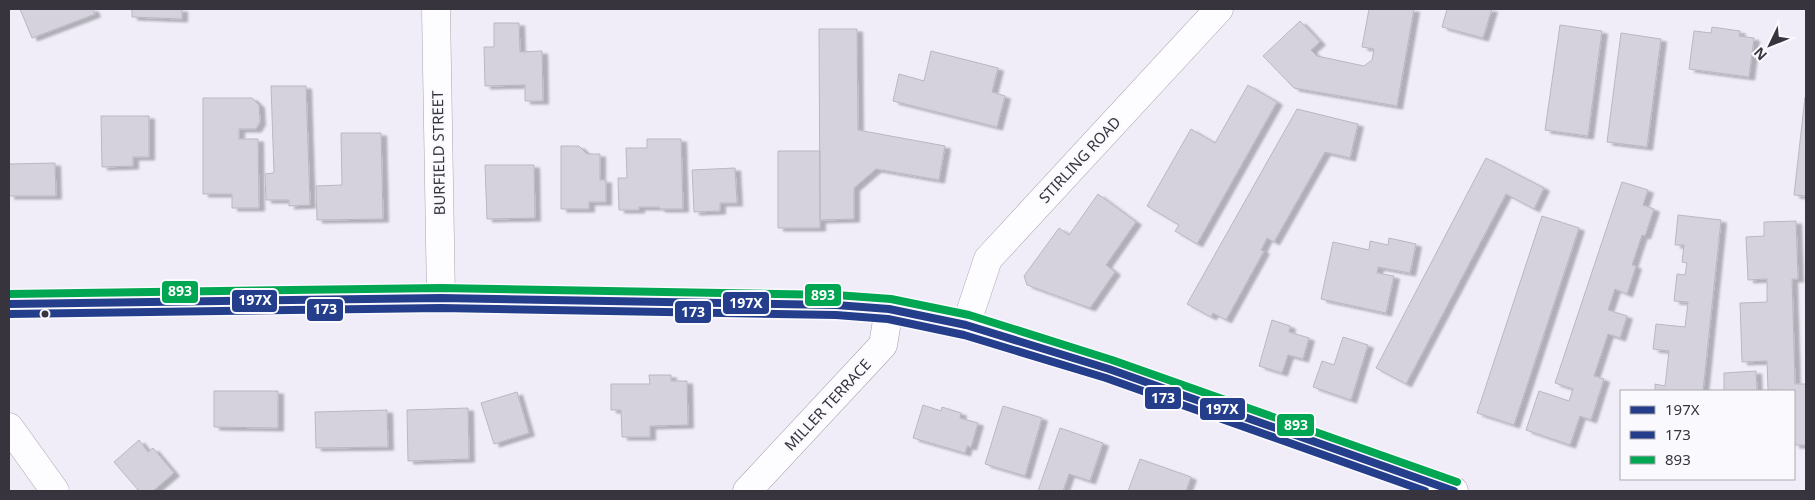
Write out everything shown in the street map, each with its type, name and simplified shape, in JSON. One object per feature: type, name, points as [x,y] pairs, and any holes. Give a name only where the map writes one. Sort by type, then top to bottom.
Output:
[{"type":"main road","name":"BURFIELD STREET","points":[[436,9],[441,298]]},
{"type":"main road","name":"STIRLING ROAD","points":[[966,325],[988,259],[1219,9]]},
{"type":"main road","points":[[9,304],[441,298],[836,305],[889,309],[966,325],[1108,369],[1454,491]]},
{"type":"main road","name":"MILLER TERRACE","points":[[747,491],[883,345],[889,309]]},
{"type":"main road","points":[[9,426],[55,491]]},
{"type":"building","points":[[20,9],[93,9],[95,14],[32,38]]},
{"type":"building","points":[[132,9],[182,9],[182,19],[132,17]]},
{"type":"building","points":[[1369,9],[1414,9],[1397,106],[1294,88],[1263,56],[1300,21],[1320,42],[1311,50],[1317,56],[1364,66],[1372,60],[1374,49],[1362,47]]},
{"type":"building","points":[[1447,9],[1492,9],[1483,38],[1442,27]]},
{"type":"building","points":[[494,23],[519,23],[520,52],[542,51],[543,101],[525,101],[525,85],[485,86],[484,47],[494,47]]},
{"type":"building","points":[[1560,25],[1602,31],[1588,136],[1545,130]]},
{"type":"building","points":[[1712,27],[1740,31],[1739,36],[1754,38],[1749,77],[1689,69],[1694,31],[1711,33]]},
{"type":"building","points":[[819,29],[857,29],[858,130],[945,146],[939,180],[876,169],[854,188],[854,219],[820,220]]},
{"type":"building","points":[[1621,33],[1661,39],[1647,147],[1607,142]]},
{"type":"building","points":[[931,51],[998,68],[992,92],[1005,96],[997,127],[893,101],[899,74],[924,81]]},
{"type":"building","points":[[1248,85],[1277,102],[1197,244],[1175,231],[1179,225],[1147,206],[1191,129],[1215,143]]},
{"type":"building","points":[[271,86],[306,86],[310,205],[289,206],[289,200],[266,200],[265,174],[274,173]]},
{"type":"building","points":[[1806,97],[1806,196],[1794,195]]},
{"type":"building","points":[[203,98],[252,98],[259,105],[260,122],[256,129],[239,129],[239,139],[258,139],[259,208],[232,208],[232,194],[203,194]]},
{"type":"building","points":[[1297,109],[1358,124],[1350,158],[1325,152],[1274,242],[1267,238],[1261,250],[1264,251],[1226,320],[1213,313],[1211,317],[1187,304]]},
{"type":"building","points":[[101,116],[149,116],[149,157],[133,157],[133,166],[102,167]]},
{"type":"building","points":[[341,133],[381,133],[383,219],[317,220],[316,186],[342,185]]},
{"type":"building","points":[[647,139],[681,139],[683,209],[639,207],[639,210],[619,210],[618,178],[627,178],[626,148],[647,148]]},
{"type":"building","points":[[561,146],[579,146],[587,154],[600,154],[600,180],[606,180],[606,202],[589,202],[589,209],[561,209]]},
{"type":"building","points":[[778,151],[820,151],[820,228],[778,228]]},
{"type":"building","points":[[1486,158],[1544,188],[1534,209],[1506,194],[1406,384],[1376,368]]},
{"type":"building","points":[[55,163],[56,196],[9,196],[9,164]]},
{"type":"building","points":[[485,165],[534,165],[535,218],[487,219]]},
{"type":"building","points":[[735,168],[737,203],[720,203],[720,211],[694,212],[692,170]]},
{"type":"building","points":[[1622,182],[1648,190],[1643,205],[1654,209],[1645,236],[1642,235],[1632,265],[1636,266],[1627,294],[1615,289],[1608,310],[1627,316],[1620,338],[1608,334],[1594,376],[1604,379],[1591,420],[1580,416],[1570,445],[1526,430],[1539,391],[1569,401],[1573,389],[1555,383]]},
{"type":"building","points":[[1098,194],[1136,222],[1106,265],[1115,272],[1090,308],[1027,285],[1024,276],[1059,228],[1069,235]]},
{"type":"building","points":[[1678,215],[1721,220],[1703,390],[1655,390],[1655,384],[1665,386],[1669,351],[1653,349],[1656,324],[1685,327],[1688,302],[1674,301],[1677,274],[1685,275],[1687,263],[1682,262],[1684,245],[1675,245]]},
{"type":"building","points":[[1542,216],[1579,228],[1514,425],[1477,413]]},
{"type":"building","points":[[1796,221],[1798,279],[1792,279],[1795,384],[1806,384],[1806,445],[1795,445],[1795,390],[1768,390],[1767,361],[1742,362],[1740,303],[1767,302],[1767,279],[1748,280],[1746,237],[1764,236],[1764,222]]},
{"type":"building","points":[[1389,238],[1416,244],[1410,273],[1378,267],[1377,273],[1394,276],[1386,313],[1321,299],[1333,242],[1369,250],[1370,241],[1388,245]]},
{"type":"building","points":[[1272,320],[1290,326],[1289,332],[1309,338],[1303,359],[1288,355],[1282,373],[1259,366]]},
{"type":"building","points":[[1343,337],[1368,345],[1351,400],[1313,387],[1322,361],[1334,365]]},
{"type":"building","points":[[1756,371],[1757,390],[1724,390],[1724,373]]},
{"type":"building","points":[[649,375],[671,375],[671,381],[687,381],[688,425],[650,426],[650,437],[622,437],[621,410],[611,410],[611,384],[650,384]]},
{"type":"building","points":[[214,391],[278,391],[278,428],[214,427]]},
{"type":"building","points":[[517,392],[529,433],[494,444],[481,403]]},
{"type":"building","points":[[923,405],[941,411],[942,407],[961,413],[960,418],[978,423],[971,447],[967,446],[965,453],[913,438]]},
{"type":"building","points":[[1003,406],[1042,418],[1025,476],[985,464]]},
{"type":"building","points":[[468,408],[469,459],[408,461],[407,410]]},
{"type":"building","points":[[387,410],[388,447],[316,448],[315,412]]},
{"type":"building","points":[[1060,428],[1103,443],[1090,481],[1069,474],[1063,491],[1038,491]]},
{"type":"building","points":[[139,440],[148,452],[153,448],[174,473],[153,491],[139,491],[114,462]]},
{"type":"building","points":[[1140,459],[1191,477],[1186,491],[1128,491]]},
{"type":"transit line","name":"893","points":[[9,294],[441,288],[836,295],[891,299],[969,315],[1112,360],[1457,482]]},
{"type":"transit line","name":"197X","points":[[9,304],[441,298],[836,305],[889,309],[966,325],[1109,369],[1454,491]]},
{"type":"transit line","name":"173","points":[[9,314],[441,308],[836,315],[888,319],[964,335],[1106,378],[1425,491]]}]
